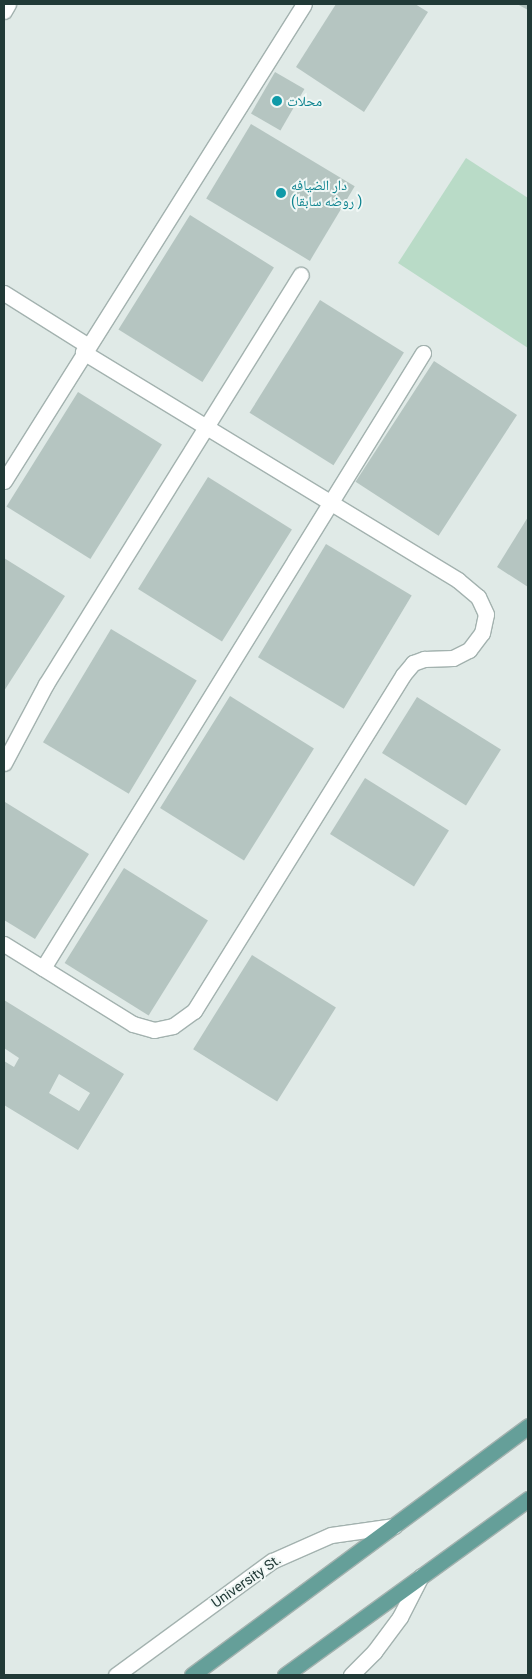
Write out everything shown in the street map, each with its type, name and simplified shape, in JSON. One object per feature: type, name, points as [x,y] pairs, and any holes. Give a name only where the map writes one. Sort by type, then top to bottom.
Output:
[{"type":"main road","points":[[192,1675],[528,1426]]},
{"type":"main road","points":[[285,1675],[528,1499]]},
{"type":"street","points":[[4,10],[8,4]]},
{"type":"street","points":[[4,481],[85,348],[304,4]]},
{"type":"street","points":[[4,763],[46,684],[301,275]]},
{"type":"street","points":[[4,293],[85,348],[207,426],[458,580],[478,597],[486,614],[482,633],[469,650],[453,658],[413,663],[403,675],[194,1011],[173,1026],[147,1028],[132,1024],[4,944]]},
{"type":"street","points":[[43,968],[423,353]]},
{"type":"street","name":"University St.","points":[[116,1675],[272,1561],[331,1535],[394,1526]]},
{"type":"street","points":[[351,1675],[374,1652],[400,1617],[421,1576]]},
{"type":"green space","points":[[466,158],[528,198],[528,348],[398,263]]},
{"type":"building","points":[[336,4],[415,4],[428,12],[364,112],[296,67]]},
{"type":"building","points":[[517,4],[528,4],[528,10]]},
{"type":"building","name":"محلات","points":[[275,72],[304,89],[280,131],[251,114]]},
{"type":"building","name":"دار الضيافه (روضه سابقا )","points":[[251,124],[355,186],[310,261],[206,199]]},
{"type":"building","points":[[190,215],[274,267],[202,382],[118,329]]},
{"type":"building","points":[[320,300],[404,352],[333,465],[250,413]]},
{"type":"building","points":[[434,361],[517,415],[439,536],[356,482]]},
{"type":"building","points":[[78,392],[162,444],[90,559],[6,506]]},
{"type":"building","points":[[208,477],[292,529],[222,641],[138,589]]},
{"type":"building","points":[[528,517],[528,587],[497,567]]},
{"type":"building","points":[[326,544],[412,596],[344,709],[258,657]]},
{"type":"building","points":[[4,558],[65,596],[4,691]]},
{"type":"building","points":[[111,629],[197,681],[129,794],[43,742]]},
{"type":"building","points":[[230,696],[314,748],[244,860],[160,808]]},
{"type":"building","points":[[417,697],[501,749],[466,805],[382,753]]},
{"type":"building","points":[[365,778],[449,830],[414,886],[330,834]]},
{"type":"building","points":[[5,802],[89,854],[35,939],[4,920]]},
{"type":"building","points":[[124,868],[208,920],[149,1015],[65,963]]},
{"type":"building","points":[[252,955],[336,1007],[277,1102],[193,1049]]},
{"type":"building","points":[[4,1000],[124,1074],[78,1150],[4,1105],[4,1061],[14,1067],[19,1058],[4,1048]],"holes":[[[59,1074],[90,1093],[79,1111],[49,1093]]]},
{"type":"place","name":"محلات","points":[[277,101]]},
{"type":"place","name":"دار الضيافه (روضه سابقا )","points":[[281,193]]}]
